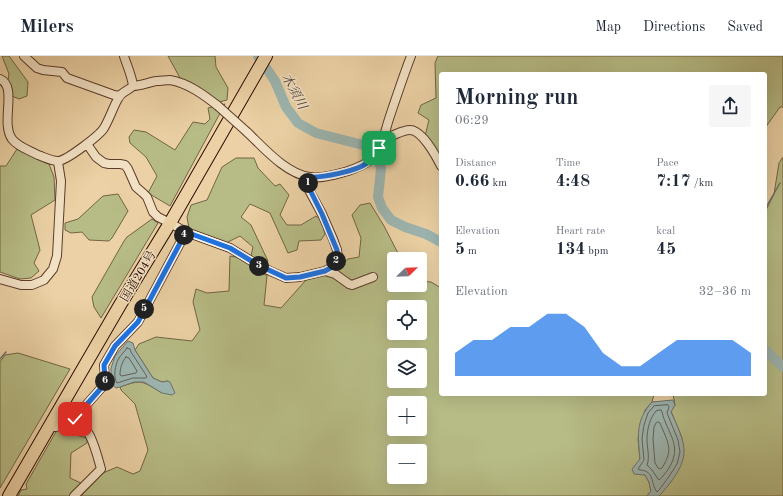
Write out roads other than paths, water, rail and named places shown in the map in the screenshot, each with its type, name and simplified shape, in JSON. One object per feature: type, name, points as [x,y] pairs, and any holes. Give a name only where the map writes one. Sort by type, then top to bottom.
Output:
[{"type":"highway","name":"国道204号","points":[[9,496],[120,305],[170,223],[266,56]]},
{"type":"street","points":[[24,56],[37,68],[62,72],[68,78],[120,96]]},
{"type":"street","points":[[124,56],[133,86]]},
{"type":"street","points":[[0,79],[7,85],[9,93],[6,123],[11,138],[21,147],[49,160],[58,162],[65,160],[87,144],[103,129],[120,96],[133,86],[154,81],[168,80],[182,84],[203,94],[290,170],[309,177],[317,178],[346,172],[366,164],[370,160],[379,148],[411,56]]},
{"type":"street","points":[[382,138],[387,138],[411,130],[417,132],[427,142],[439,162]]},
{"type":"street","points":[[87,144],[96,157],[104,163],[125,165],[136,187],[147,197],[153,212],[158,217],[186,232],[230,248],[258,265],[286,278],[300,277],[325,271],[334,266],[338,258],[337,250],[310,190],[308,182],[309,177]]},
{"type":"street","points":[[0,278],[20,285],[32,285],[44,280],[53,269],[57,256],[61,181],[58,162]]},
{"type":"street","points":[[49,427],[56,427],[79,416],[80,412],[103,386],[105,379],[104,365],[115,346],[138,322],[186,232]]},
{"type":"street","points":[[325,271],[335,274],[352,285],[373,277]]},
{"type":"street","points":[[74,496],[101,469],[99,459],[79,416]]},
{"type":"water","points":[[128,341],[133,343],[135,350],[153,378],[162,382],[170,382],[175,393],[172,395],[162,393],[144,382],[134,382],[116,388],[111,384],[111,368],[115,356]]},
{"type":"water","points":[[673,400],[675,405],[671,412],[683,443],[683,459],[675,476],[659,496],[647,496],[651,491],[649,482],[645,475],[634,474],[632,469],[640,459],[638,436],[640,422],[652,402]]},
{"type":"waterway","name":"木須川","points":[[258,56],[275,81],[286,107],[298,123],[316,133],[367,146],[374,151],[379,160],[381,169],[378,197],[382,208],[391,220],[439,241]]},
{"type":"waterway","points":[[767,206],[780,183]]},
{"type":"waterway","points":[[0,359],[6,352]]},
{"type":"waterway","name":"木須川","points":[[767,352],[783,367]]}]
